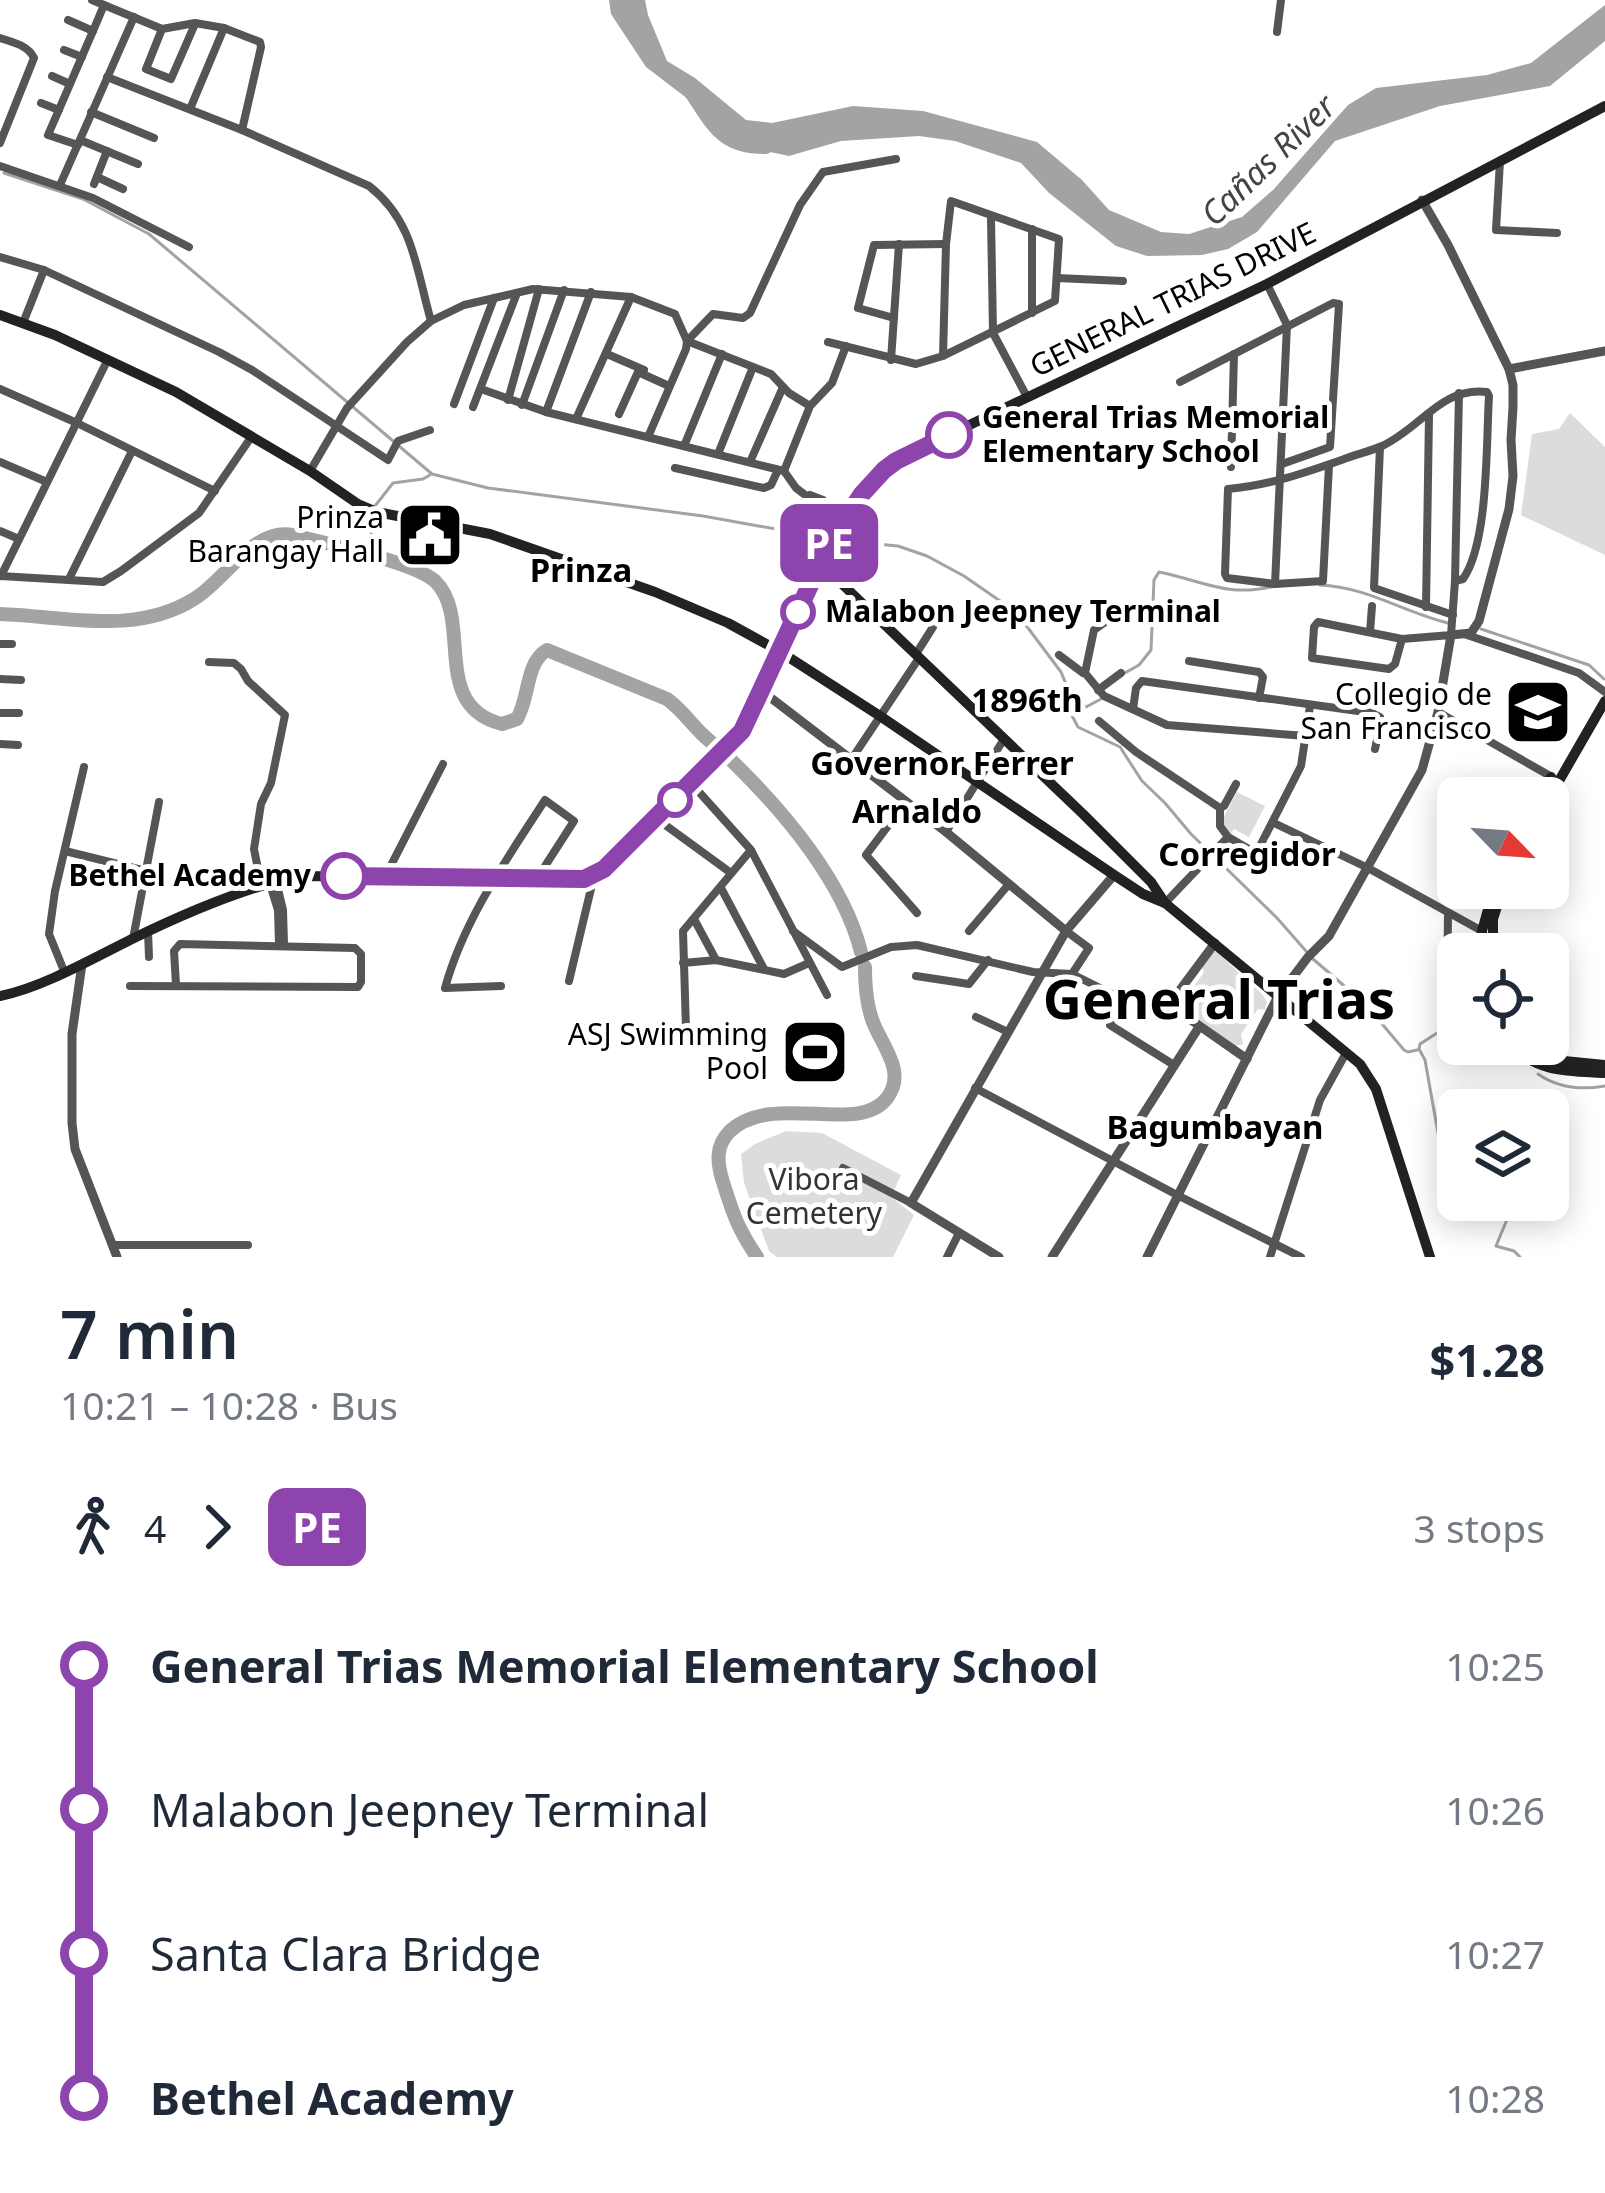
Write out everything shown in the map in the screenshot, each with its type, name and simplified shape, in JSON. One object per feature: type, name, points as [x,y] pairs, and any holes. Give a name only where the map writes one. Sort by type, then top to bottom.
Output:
[{"type":"main road","name":"GENERAL TRIAS DRIVE","points":[[594,876],[742,731],[831,540],[884,470],[1267,284],[1605,106]]},
{"type":"main road","points":[[0,315],[108,358],[176,392],[377,512],[522,544],[728,623],[880,716],[1143,894],[1165,903],[1360,1064],[1376,1089],[1430,1257]]},
{"type":"main road","points":[[820,563],[1151,882],[1165,903]]},
{"type":"main road","points":[[1555,777],[1605,696]]},
{"type":"main road","points":[[0,996],[269,883],[298,876],[594,876]]},
{"type":"main road","points":[[1481,932],[1488,909]]},
{"type":"main road","points":[[1569,1063],[1605,1069]]},
{"type":"main road","points":[[1539,1065],[1605,1069]]},
{"type":"street","points":[[92,0],[162,29],[195,23],[260,42],[242,130]]},
{"type":"street","points":[[1277,32],[1281,0]]},
{"type":"street","points":[[104,5],[48,135],[138,164]]},
{"type":"street","points":[[59,185],[134,17]]},
{"type":"street","points":[[68,20],[93,31]]},
{"type":"street","points":[[162,29],[146,69],[171,79],[195,23]]},
{"type":"street","points":[[190,109],[224,28]]},
{"type":"street","points":[[0,38],[23,46],[34,58],[0,143]]},
{"type":"street","points":[[64,50],[82,57]]},
{"type":"street","points":[[52,76],[70,84]]},
{"type":"street","points":[[107,77],[369,186],[400,217],[431,321]]},
{"type":"street","points":[[41,103],[58,110]]},
{"type":"street","points":[[92,112],[154,138]]},
{"type":"street","points":[[107,151],[95,180],[123,189]]},
{"type":"street","points":[[687,341],[713,314],[743,318],[750,313],[800,205],[823,172],[896,159]]},
{"type":"street","points":[[1500,161],[1495,228],[1557,233]]},
{"type":"street","points":[[0,166],[93,198],[189,247]]},
{"type":"street","points":[[1422,200],[1448,244],[1513,386],[1509,508],[1483,612],[1466,635]]},
{"type":"street","points":[[828,343],[916,364],[943,356],[1055,301],[1059,238],[951,201],[943,356]]},
{"type":"street","points":[[991,217],[993,333],[1027,398]]},
{"type":"street","points":[[1032,229],[1032,313]]},
{"type":"street","points":[[891,360],[899,244]]},
{"type":"street","points":[[894,318],[861,310],[858,303],[874,245],[946,244]]},
{"type":"street","points":[[0,256],[44,270],[219,352],[388,460],[396,443],[430,430]]},
{"type":"street","points":[[23,323],[44,270]]},
{"type":"street","points":[[1057,278],[1123,280]]},
{"type":"street","points":[[1267,284],[1287,325],[1275,584]]},
{"type":"street","points":[[508,400],[538,289]]},
{"type":"street","points":[[522,405],[564,290]]},
{"type":"street","points":[[310,471],[347,408],[431,321],[464,305],[518,291],[632,297],[675,314],[686,349],[648,437]]},
{"type":"street","points":[[473,407],[518,291]]},
{"type":"street","points":[[546,412],[591,292]]},
{"type":"street","points":[[454,404],[494,296]]},
{"type":"street","points":[[576,419],[632,297]]},
{"type":"street","points":[[1180,382],[1287,325],[1334,303],[1340,306],[1330,445],[1282,464]]},
{"type":"street","points":[[687,341],[771,374],[810,406]]},
{"type":"street","points":[[675,468],[764,488],[771,485],[810,406],[832,383],[846,346]]},
{"type":"street","points":[[1509,369],[1605,351]]},
{"type":"street","points":[[607,354],[670,384]]},
{"type":"street","points":[[1232,466],[1234,354]]},
{"type":"street","points":[[684,446],[722,355]]},
{"type":"street","points":[[108,358],[0,576],[103,581],[199,513],[252,436]]},
{"type":"street","points":[[718,454],[753,367]]},
{"type":"street","points":[[619,414],[638,372],[670,384]]},
{"type":"street","points":[[750,463],[783,387]]},
{"type":"street","points":[[0,389],[215,491]]},
{"type":"street","points":[[481,389],[546,412],[781,470],[796,488],[823,500],[843,520]]},
{"type":"street","points":[[1147,1257],[1277,998],[1329,936],[1422,770],[1438,712],[1454,614],[1459,392]]},
{"type":"street","points":[[1329,465],[1323,581],[1231,580],[1225,574],[1228,489],[1281,482],[1329,465],[1380,447],[1406,433],[1451,395],[1487,392],[1481,520],[1469,571],[1455,581]]},
{"type":"street","points":[[1426,607],[1430,413]]},
{"type":"street","points":[[1380,447],[1374,588],[1454,614]]},
{"type":"street","points":[[69,580],[132,451]]},
{"type":"street","points":[[0,462],[47,482]]},
{"type":"street","points":[[0,531],[20,539]]},
{"type":"street","points":[[1370,632],[1372,606]]},
{"type":"street","points":[[1084,674],[1094,630],[1108,620]]},
{"type":"street","points":[[1402,639],[1389,669],[1312,658],[1318,622],[1402,639],[1466,635],[1579,673],[1605,696]]},
{"type":"street","points":[[851,760],[933,627]]},
{"type":"street","points":[[0,644],[12,644]]},
{"type":"street","points":[[1059,655],[1108,698],[1172,726],[1306,736]]},
{"type":"street","points":[[1189,661],[1259,672],[1263,677],[1258,698]]},
{"type":"street","points":[[209,662],[234,663],[285,715],[271,783],[260,804],[254,849],[280,910],[282,944]]},
{"type":"street","points":[[1098,690],[1121,673]]},
{"type":"street","points":[[0,679],[21,680]]},
{"type":"street","points":[[1133,709],[1142,681],[1372,713],[1380,717],[1375,749]]},
{"type":"street","points":[[762,691],[1089,948],[1072,974]]},
{"type":"street","points":[[1220,808],[1220,826],[1228,837],[1254,852],[1274,823],[1300,766],[1310,706]]},
{"type":"street","points":[[0,712],[19,713]]},
{"type":"street","points":[[1438,712],[1551,777]]},
{"type":"street","points":[[1099,721],[1220,808]]},
{"type":"street","points":[[946,832],[1004,739]]},
{"type":"street","points":[[0,744],[18,745]]},
{"type":"street","points":[[386,877],[443,764]]},
{"type":"street","points":[[64,971],[49,934],[84,767]]},
{"type":"street","points":[[691,784],[751,850],[827,995]]},
{"type":"street","points":[[1220,808],[1236,784]]},
{"type":"street","points":[[501,986],[445,988],[452,962],[495,877],[545,800],[574,821],[537,878]]},
{"type":"street","points":[[133,939],[159,802]]},
{"type":"street","points":[[906,802],[866,855],[917,913]]},
{"type":"street","points":[[657,819],[731,874]]},
{"type":"street","points":[[1274,823],[1368,868],[1481,932]]},
{"type":"street","points":[[1165,903],[1228,837]]},
{"type":"street","points":[[686,1029],[683,931],[751,850]]},
{"type":"street","points":[[64,851],[146,871]]},
{"type":"street","points":[[911,1203],[1066,931],[1114,875]]},
{"type":"street","points":[[569,981],[594,876]]},
{"type":"street","points":[[969,931],[1009,884]]},
{"type":"street","points":[[721,888],[765,970]]},
{"type":"street","points":[[1448,914],[1448,933]]},
{"type":"street","points":[[694,918],[716,960]]},
{"type":"street","points":[[793,931],[840,967],[902,944],[1072,974],[1124,1000],[1110,1024],[1174,1065]]},
{"type":"street","points":[[148,932],[149,957]]},
{"type":"street","points":[[1215,943],[1171,1002],[1174,1010],[1247,1059]]},
{"type":"street","points":[[130,986],[358,987],[361,954],[358,949],[282,944],[180,944],[174,951],[176,986]]},
{"type":"street","points":[[683,963],[716,960],[784,974],[809,963]]},
{"type":"street","points":[[916,976],[969,984],[988,960]]},
{"type":"street","points":[[82,964],[72,1034],[75,1149],[117,1257]]},
{"type":"street","points":[[976,1017],[1008,1032]]},
{"type":"street","points":[[1052,1257],[1199,1027]]},
{"type":"street","points":[[1270,1257],[1320,1100],[1347,1052]]},
{"type":"street","points":[[976,1088],[1301,1257]]},
{"type":"street","points":[[843,1168],[999,1257]]},
{"type":"street","points":[[946,1257],[959,1233]]},
{"type":"street","points":[[113,1245],[248,1245]]},
{"type":"green space","points":[[1570,413],[1605,447],[1605,555],[1521,515],[1532,434],[1559,429]]},
{"type":"green space","points":[[1237,792],[1265,806],[1249,837],[1234,829],[1230,835],[1220,824]]},
{"type":"green space","points":[[1212,952],[1267,1002],[1241,1034],[1243,1044],[1232,1047],[1174,1005],[1179,993],[1188,995],[1204,972],[1200,963]]},
{"type":"green space","name":"Vibora Cemetery","points":[[786,1131],[822,1133],[901,1175],[891,1197],[914,1215],[893,1257],[777,1257],[769,1251],[744,1183],[741,1154]]},
{"type":"shaded area","points":[[609,0],[645,0],[667,61],[746,120],[772,123],[853,106],[923,111],[1037,142],[1109,210],[1161,232],[1189,234],[1242,217],[1273,190],[1348,105],[1376,88],[1487,75],[1531,63],[1605,5],[1605,41],[1550,86],[1440,106],[1335,141],[1257,232],[1228,249],[1202,255],[1147,256],[1116,246],[1049,193],[1021,163],[955,141],[919,136],[841,141],[789,156],[735,140],[646,67],[611,14]]},
{"type":"waterway","name":"Cañas River","points":[[692,94],[729,139],[766,147]]},
{"type":"waterway","points":[[4,173],[83,199],[149,234],[432,474],[488,488],[703,516],[826,538]]},
{"type":"waterway","points":[[375,506],[393,483],[430,475]]},
{"type":"waterway","points":[[369,556],[373,516]]},
{"type":"waterway","points":[[0,614],[99,621],[148,617],[194,599],[253,547],[279,535],[408,567],[435,581],[446,597],[459,681],[466,699],[480,714],[502,724],[517,719],[531,672],[547,650],[672,703],[793,827],[841,900],[861,952]]},
{"type":"waterway","points":[[835,540],[898,546],[927,556],[1016,612],[1061,672],[1078,727],[1120,747],[1142,781],[1191,834],[1313,959],[1363,1002]]},
{"type":"waterway","points":[[1123,674],[1151,650],[1154,580],[1159,572],[1229,589],[1275,586]]},
{"type":"waterway","points":[[1320,585],[1354,590],[1448,623]]},
{"type":"waterway","points":[[1481,629],[1589,665],[1604,679]]},
{"type":"waterway","points":[[1071,692],[1086,707],[1101,699]]},
{"type":"waterway","points":[[757,1257],[723,1182],[722,1143],[730,1131],[769,1114],[857,1114],[887,1098],[894,1069],[871,1015],[865,967]]},
{"type":"waterway","points":[[1372,1012],[1404,1050],[1417,1050]]},
{"type":"waterway","points":[[1437,1033],[1419,1049],[1437,1127]]},
{"type":"waterway","points":[[1538,1074],[1570,1087],[1605,1086]]},
{"type":"waterway","points":[[1506,1221],[1496,1246],[1520,1257]]},
{"type":"bus line","name":"PE","points":[[344,876],[584,879],[604,869],[742,731],[839,524],[862,494],[896,461],[949,435]]},
{"type":"place","name":"General Trias Memorial Elementary School","points":[[949,435]]},
{"type":"place","name":"Prinza Barangay Hall","points":[[430,535]]},
{"type":"place","name":"Malabon Jeepney Terminal","points":[[798,612]]},
{"type":"place","name":"Collegio de San Francisco","points":[[1538,712]]},
{"type":"place","name":"Bethel Academy","points":[[344,876]]},
{"type":"place","name":"ASJ Swimming Pool","points":[[815,1052]]},
{"type":"district","name":"Prinza","points":[[581,570]]},
{"type":"district","name":"1896th","points":[[1027,700]]},
{"type":"district","name":"Governor Ferrer","points":[[942,763]]},
{"type":"district","name":"Arnaldo","points":[[917,811]]},
{"type":"district","name":"Corregidor","points":[[1247,854]]},
{"type":"district","name":"General Trias","points":[[1219,1000]]},
{"type":"district","name":"Bagumbayan","points":[[1215,1127]]}]
